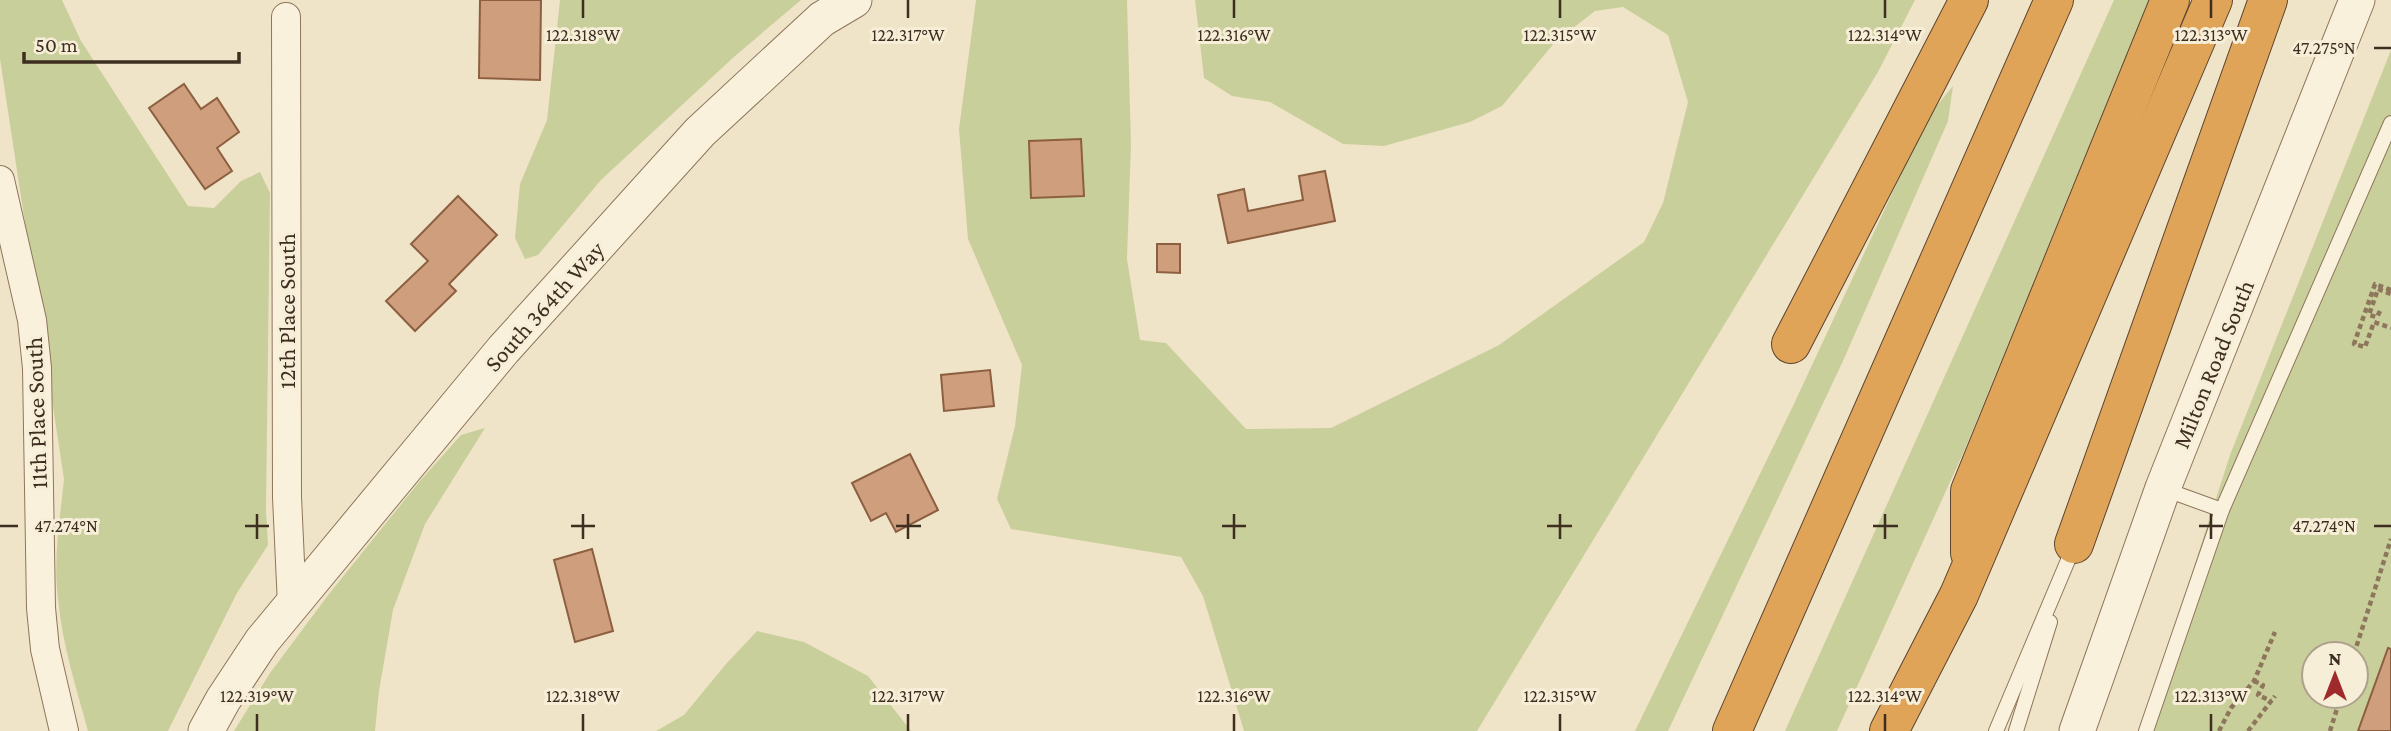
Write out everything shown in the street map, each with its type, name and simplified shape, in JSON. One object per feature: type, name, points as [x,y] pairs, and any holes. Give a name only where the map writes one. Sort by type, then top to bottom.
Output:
[{"type":"highway","points":[[1791,344],[1969,0]]},
{"type":"highway","points":[[1732,731],[2054,0]]},
{"type":"highway","points":[[1970,569],[1970,491],[2170,0]]},
{"type":"highway","points":[[1889,731],[1959,595],[2213,0]]},
{"type":"highway","points":[[2074,544],[2268,0]]},
{"type":"street","name":"South 364th Way","points":[[206,731],[262,641],[503,350],[700,132],[822,19],[854,0]]},
{"type":"street","name":"Milton Road South","points":[[2077,731],[2163,488],[2357,0]]},
{"type":"street","name":"12th Place South","points":[[286,17],[287,497],[292,605]]},
{"type":"street","name":"11th Place South","points":[[0,180],[32,320],[37,368],[41,608],[45,649],[64,731]]},
{"type":"lane","points":[[2146,731],[2222,510],[2391,123]]},
{"type":"lane","points":[[2163,488],[2222,510]]},
{"type":"lane","points":[[1996,731],[2074,544]]},
{"type":"lane","points":[[2016,731],[2074,544]]},
{"type":"path","points":[[2391,292],[2375,284],[2354,344],[2365,347],[2374,322],[2391,328]]},
{"type":"path","points":[[2380,312],[2377,317],[2370,315],[2378,289],[2391,292]]},
{"type":"path","points":[[2359,640],[2391,539]]},
{"type":"path","points":[[2219,731],[2231,708],[2254,681],[2275,632]]},
{"type":"path","points":[[2248,731],[2273,699],[2258,695],[2263,685],[2254,681]]},
{"type":"path","points":[[2330,731],[2337,710]]},
{"type":"green space","points":[[0,0],[62,0],[81,41],[188,206],[214,208],[241,181],[260,172],[270,193],[266,510],[268,545],[237,593],[168,731],[88,731],[66,649],[56,568],[64,479],[0,59]]},
{"type":"green space","points":[[560,0],[801,0],[735,56],[601,180],[538,255],[525,259],[515,238],[520,184],[547,120]]},
{"type":"green space","points":[[976,0],[1127,0],[1131,145],[1127,259],[1140,340],[1166,343],[1246,429],[1331,428],[1499,345],[1644,242],[1663,203],[1688,102],[1668,35],[1623,7],[1595,11],[1555,42],[1502,106],[1470,122],[1384,146],[1343,144],[1270,102],[1232,96],[1204,78],[1195,0],[1915,0],[1878,72],[1477,731],[1244,731],[1203,596],[1181,557],[1011,529],[997,499],[1015,426],[1022,365],[968,239],[959,129]]},
{"type":"green space","points":[[2114,0],[2149,0],[1965,449],[1837,731],[1785,731]]},
{"type":"green space","points":[[2391,50],[2391,731],[2141,731],[2230,455]]},
{"type":"green space","points":[[1953,86],[1948,121],[1843,361],[1668,731],[1635,731],[1792,408],[1917,140],[1932,111]]},
{"type":"green space","points":[[485,428],[425,524],[393,610],[375,731],[234,731],[270,673],[419,482],[461,435]]},
{"type":"green space","points":[[757,631],[804,642],[868,676],[911,731],[656,731],[684,715]]},
{"type":"building","points":[[480,0],[541,0],[540,80],[479,78]]},
{"type":"building","points":[[184,84],[201,109],[217,98],[239,132],[217,148],[232,171],[205,189],[149,108]]},
{"type":"building","points":[[1081,139],[1084,196],[1031,198],[1029,141]]},
{"type":"building","points":[[1325,171],[1335,221],[1228,243],[1218,195],[1244,189],[1248,211],[1303,200],[1299,176]]},
{"type":"building","points":[[458,196],[497,235],[449,284],[456,291],[415,331],[386,301],[428,261],[411,244]]},
{"type":"building","points":[[1157,244],[1180,244],[1180,273],[1157,272]]},
{"type":"building","points":[[990,370],[994,406],[944,411],[941,375]]},
{"type":"building","points":[[910,454],[938,510],[896,532],[886,513],[871,521],[852,483]]},
{"type":"building","points":[[592,549],[613,631],[575,642],[554,560]]},
{"type":"building","points":[[2388,648],[2391,649],[2391,731],[2358,731],[2366,710],[2370,710],[2370,698]]}]
